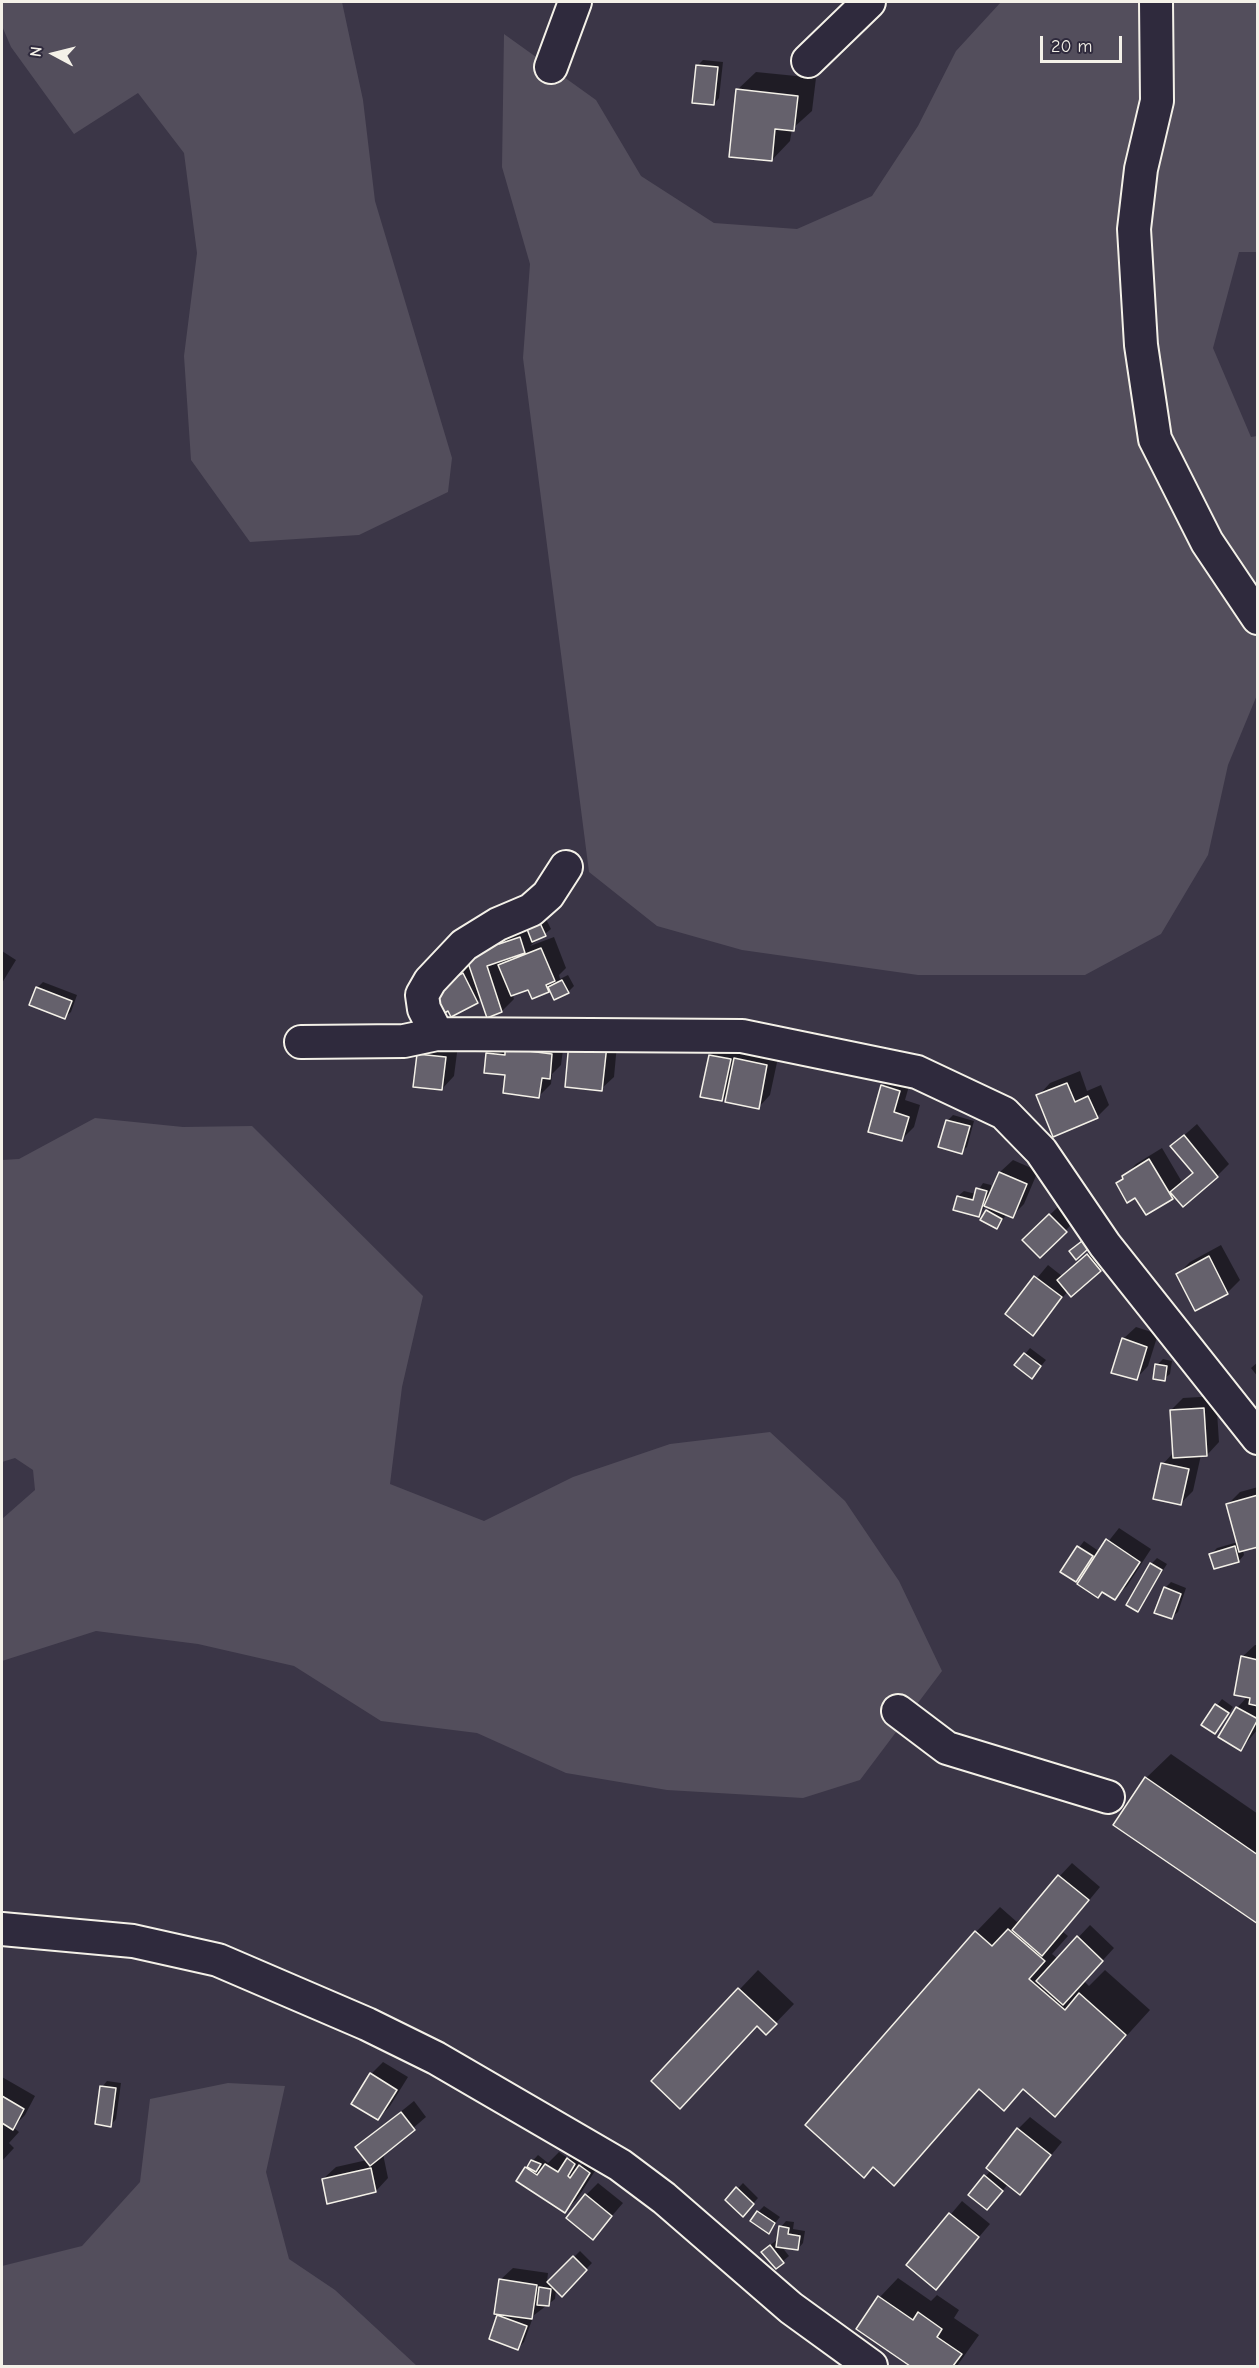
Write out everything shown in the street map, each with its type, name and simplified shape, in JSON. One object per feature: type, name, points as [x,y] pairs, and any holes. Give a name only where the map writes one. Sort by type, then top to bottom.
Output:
[{"type":"street","points":[[551,67],[575,2]]},
{"type":"street","points":[[808,61],[869,2]]},
{"type":"street","points":[[1156,2],[1157,101],[1141,169],[1134,229],[1141,345],[1155,439],[1207,542],[1257,618]]},
{"type":"street","points":[[437,1034],[424,1009],[422,995],[430,981],[464,945],[498,924],[531,910],[548,895],[566,867]]},
{"type":"street","points":[[301,1042],[404,1041],[437,1034],[742,1036],[917,1072],[1004,1113],[1041,1151],[1106,1245],[1257,1438]]},
{"type":"street","points":[[898,1711],[947,1748],[1108,1797]]},
{"type":"street","points":[[2,1929],[133,1941],[218,1960],[367,2024],[436,2058],[620,2165],[681,2212],[791,2308],[870,2367]]},
{"type":"shaded area","points":[[2,2],[342,2],[363,100],[375,201],[452,458],[448,492],[359,535],[250,542],[191,460],[184,356],[197,253],[184,153],[138,93],[74,134],[11,47],[2,26]]},
{"type":"shaded area","points":[[1001,2],[1257,2],[1257,252],[1239,252],[1213,348],[1251,437],[1257,436],[1257,695],[1228,765],[1208,855],[1161,934],[1085,975],[918,975],[742,950],[657,926],[589,872],[523,358],[530,264],[502,167],[504,34],[596,100],[641,176],[714,223],[797,229],[872,196],[918,126],[956,51]]},
{"type":"shaded area","points":[[95,1118],[183,1127],[252,1126],[423,1296],[402,1387],[390,1484],[484,1521],[573,1477],[670,1444],[770,1432],[845,1501],[899,1581],[942,1671],[860,1780],[803,1798],[667,1790],[566,1773],[477,1733],[381,1721],[294,1666],[198,1644],[96,1631],[2,1661],[2,1519],[35,1490],[33,1470],[15,1458],[2,1462],[2,1160],[19,1159]]},
{"type":"shaded area","points":[[228,2083],[285,2086],[266,2172],[289,2259],[335,2290],[417,2366],[2,2366],[2,2266],[82,2246],[140,2182],[150,2099]]},
{"type":"building","points":[[696,65],[718,67],[714,105],[692,103]]},
{"type":"building","points":[[736,89],[798,96],[794,131],[775,129],[772,161],[729,157]]},
{"type":"building","points":[[540,923],[546,936],[532,942],[527,929]]},
{"type":"building","points":[[495,932],[499,944],[520,937],[525,953],[487,966],[502,1012],[487,1018],[465,954]]},
{"type":"building","points":[[541,948],[555,981],[546,985],[549,992],[532,999],[528,990],[511,996],[498,965]]},
{"type":"building","points":[[463,973],[478,1003],[451,1017],[448,1011],[439,1016],[427,991]]},
{"type":"building","points":[[562,980],[569,993],[554,1000],[548,987]]},
{"type":"building","points":[[36,987],[72,1001],[65,1019],[29,1005]]},
{"type":"building","points":[[569,1042],[607,1045],[602,1091],[565,1087]]},
{"type":"building","points":[[505,1048],[552,1054],[550,1079],[542,1078],[539,1098],[503,1093],[505,1075],[484,1073],[486,1053],[505,1055]]},
{"type":"building","points":[[417,1054],[446,1057],[442,1090],[413,1087]]},
{"type":"building","points":[[709,1055],[731,1059],[722,1101],[700,1097]]},
{"type":"building","points":[[734,1058],[767,1065],[759,1109],[725,1102]]},
{"type":"building","points":[[1067,1083],[1075,1102],[1088,1096],[1098,1118],[1053,1137],[1036,1095]]},
{"type":"building","points":[[881,1085],[900,1091],[894,1112],[909,1117],[902,1141],[868,1132]]},
{"type":"building","points":[[946,1120],[970,1126],[962,1154],[938,1147]]},
{"type":"building","points":[[1184,1135],[1218,1177],[1183,1207],[1170,1192],[1193,1173],[1170,1146]]},
{"type":"building","points":[[1149,1159],[1173,1199],[1146,1215],[1135,1198],[1127,1203],[1116,1183],[1123,1179],[1122,1176]]},
{"type":"building","points":[[999,1172],[1027,1184],[1013,1218],[984,1206]]},
{"type":"building","points":[[976,1188],[987,1191],[979,1217],[953,1210],[957,1196],[973,1200]]},
{"type":"building","points":[[986,1210],[1002,1219],[997,1229],[980,1220]]},
{"type":"building","points":[[1049,1214],[1067,1232],[1040,1258],[1022,1240]]},
{"type":"building","points":[[1082,1241],[1088,1249],[1076,1260],[1069,1251]]},
{"type":"building","points":[[1087,1254],[1101,1271],[1071,1297],[1057,1280]]},
{"type":"building","points":[[1209,1256],[1228,1294],[1195,1311],[1176,1274]]},
{"type":"building","points":[[1034,1276],[1062,1297],[1033,1336],[1005,1314]]},
{"type":"building","points":[[1122,1338],[1147,1347],[1137,1380],[1111,1373]]},
{"type":"building","points":[[1024,1353],[1041,1366],[1032,1379],[1014,1365]]},
{"type":"building","points":[[1155,1364],[1167,1366],[1165,1381],[1153,1379]]},
{"type":"building","points":[[1204,1408],[1207,1456],[1173,1458],[1170,1410]]},
{"type":"building","points":[[1161,1463],[1189,1469],[1181,1505],[1153,1499]]},
{"type":"building","points":[[1258,1495],[1258,1547],[1239,1552],[1226,1504]]},
{"type":"building","points":[[1106,1539],[1140,1562],[1115,1600],[1102,1592],[1098,1598],[1077,1584]]},
{"type":"building","points":[[1077,1546],[1093,1556],[1076,1582],[1060,1572]]},
{"type":"building","points":[[1235,1546],[1239,1562],[1214,1569],[1209,1554]]},
{"type":"building","points":[[1150,1563],[1162,1570],[1138,1612],[1126,1605]]},
{"type":"building","points":[[1164,1587],[1181,1594],[1172,1619],[1154,1613]]},
{"type":"building","points":[[1241,1656],[1258,1660],[1258,1706],[1249,1704],[1250,1698],[1234,1695]]},
{"type":"building","points":[[1215,1704],[1229,1713],[1215,1734],[1201,1725]]},
{"type":"building","points":[[1236,1707],[1258,1719],[1241,1751],[1218,1737]]},
{"type":"building","points":[[1145,1777],[1258,1855],[1258,1924],[1113,1825]]},
{"type":"building","points":[[1058,1875],[1089,1900],[1042,1956],[1012,1930]]},
{"type":"building","points":[[1008,1929],[1045,1961],[1029,1979],[1065,2010],[1079,1993],[1126,2035],[1055,2117],[1023,2089],[1004,2111],[979,2089],[894,2186],[873,2167],[864,2178],[805,2125],[975,1931],[992,1946]]},
{"type":"building","points":[[1077,1936],[1103,1961],[1063,2005],[1036,1981]]},
{"type":"building","points":[[738,1988],[777,2024],[766,2035],[757,2026],[680,2109],[651,2081]]},
{"type":"building","points":[[370,2073],[397,2090],[378,2120],[351,2104]]},
{"type":"building","points":[[100,2086],[116,2088],[111,2127],[95,2124]]},
{"type":"building","points":[[2,2096],[24,2109],[13,2130],[2,2123]]},
{"type":"building","points":[[401,2112],[415,2130],[370,2166],[355,2147]]},
{"type":"building","points":[[1017,2128],[1051,2155],[1020,2195],[986,2168]]},
{"type":"building","points":[[567,2158],[575,2164],[568,2176],[570,2178],[579,2165],[590,2173],[565,2213],[516,2181],[525,2167],[537,2175],[545,2164],[558,2172]]},
{"type":"building","points":[[531,2160],[541,2164],[536,2172],[527,2167]]},
{"type":"building","points":[[371,2168],[376,2192],[327,2204],[322,2179]]},
{"type":"building","points":[[984,2175],[1003,2191],[987,2210],[968,2195]]},
{"type":"building","points":[[736,2187],[754,2204],[743,2217],[725,2200]]},
{"type":"building","points":[[585,2194],[612,2216],[593,2240],[566,2218]]},
{"type":"building","points":[[757,2211],[775,2223],[769,2234],[750,2221]]},
{"type":"building","points":[[949,2213],[979,2237],[936,2290],[906,2265]]},
{"type":"building","points":[[779,2226],[789,2228],[788,2234],[800,2236],[798,2250],[776,2247]]},
{"type":"building","points":[[770,2245],[784,2263],[776,2269],[761,2252]]},
{"type":"building","points":[[573,2256],[587,2270],[562,2297],[547,2282]]},
{"type":"building","points":[[499,2279],[537,2285],[532,2319],[494,2314]]},
{"type":"building","points":[[539,2287],[551,2289],[549,2306],[537,2305]]},
{"type":"building","points":[[878,2296],[913,2320],[918,2312],[942,2329],[937,2337],[962,2354],[953,2366],[910,2366],[856,2329]]},
{"type":"building","points":[[497,2315],[527,2326],[518,2350],[489,2339]]}]
